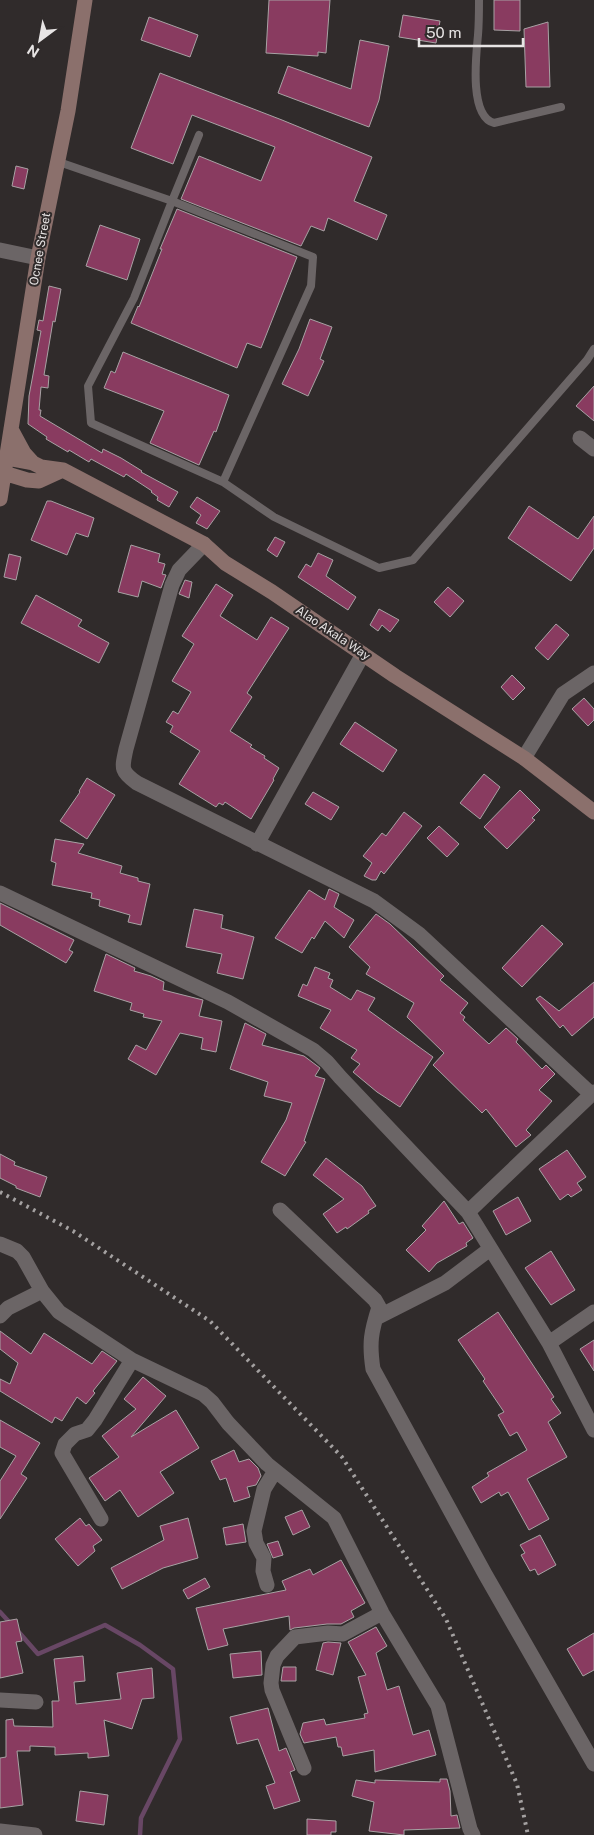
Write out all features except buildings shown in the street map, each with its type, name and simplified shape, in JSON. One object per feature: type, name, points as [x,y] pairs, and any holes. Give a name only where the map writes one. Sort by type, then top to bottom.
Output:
[{"type":"street","name":"Ocnee Street","points":[[0,499],[7,433],[56,161],[68,111],[85,0]]},
{"type":"street","points":[[0,250],[38,258]]},
{"type":"street","points":[[7,433],[33,463]]},
{"type":"street","points":[[580,438],[594,449]]},
{"type":"street","name":"Alao Akala Way","points":[[3,474],[33,463],[41,467],[63,470],[204,544],[225,563],[524,758],[594,812]]},
{"type":"street","points":[[3,474],[39,481],[63,470]]},
{"type":"street","points":[[0,499],[16,485],[27,480]]},
{"type":"street","points":[[204,544],[179,570],[172,585],[122,767],[126,775],[137,783],[257,844],[374,901],[419,934],[593,1093],[468,1212]]},
{"type":"street","points":[[257,844],[363,654]]},
{"type":"street","points":[[524,758],[563,694],[594,673]]},
{"type":"street","points":[[0,893],[228,1002],[313,1050],[327,1062],[468,1212],[549,1343],[594,1430]]},
{"type":"street","points":[[280,1210],[375,1300],[379,1307],[371,1332],[370,1349],[373,1369],[485,1574],[594,1764]]},
{"type":"street","points":[[0,1244],[23,1257],[42,1291],[59,1312],[132,1360],[203,1394],[275,1471],[334,1518],[382,1613],[438,1706],[473,1835]]},
{"type":"street","points":[[376,1318],[446,1283],[490,1249]]},
{"type":"street","points":[[0,1316],[8,1308],[42,1291]]},
{"type":"street","points":[[549,1343],[594,1312]]},
{"type":"street","points":[[101,1519],[62,1453],[65,1444],[75,1434],[87,1430],[95,1420],[132,1360]]},
{"type":"street","points":[[267,1585],[263,1571],[264,1558],[256,1543],[254,1531],[264,1489],[275,1471]]},
{"type":"street","points":[[304,1768],[272,1690],[273,1665],[277,1656],[295,1637],[328,1633],[343,1634],[382,1613]]},
{"type":"street","points":[[0,1700],[36,1702]]},
{"type":"street","points":[[1,1833],[35,1835]]},
{"type":"lane","points":[[479,0],[475,67],[480,108],[483,116],[488,122],[494,124],[561,107]]},
{"type":"lane","points":[[199,135],[134,298],[88,386],[91,423],[223,482],[274,517],[379,568],[413,560],[587,360],[594,349]]},
{"type":"lane","points":[[56,161],[172,201],[313,257],[311,286],[223,482]]},
{"type":"waterway","points":[[0,1612],[11,1624]]},
{"type":"waterway","points":[[17,1630],[38,1654],[105,1625],[140,1645],[173,1669],[180,1739],[141,1818],[140,1835]]},
{"type":"railway","points":[[0,1192],[73,1231],[210,1321],[342,1457],[446,1619],[517,1784],[528,1835]]}]
